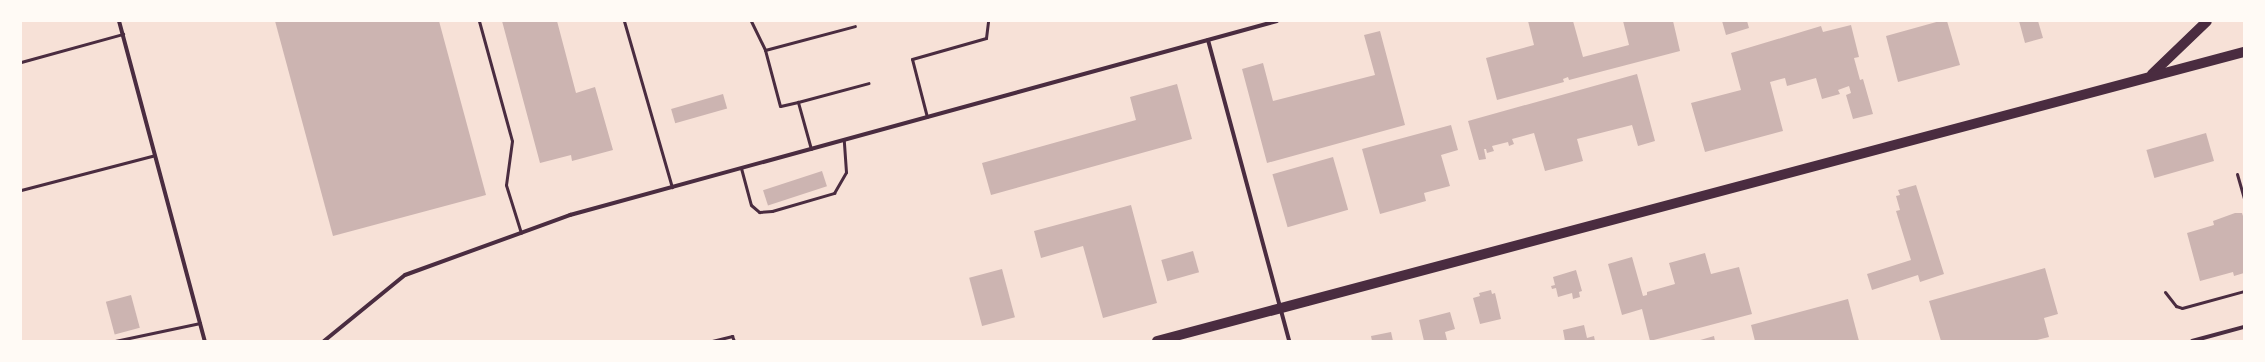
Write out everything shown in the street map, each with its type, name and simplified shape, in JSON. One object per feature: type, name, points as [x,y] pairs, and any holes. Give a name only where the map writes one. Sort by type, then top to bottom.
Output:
[{"type":"main road","points":[[2150,76],[2207,21]]},
{"type":"main road","points":[[1157,341],[2244,52]]},
{"type":"street","points":[[119,21],[205,341]]},
{"type":"street","points":[[324,341],[406,275],[570,215],[1277,21]]},
{"type":"street","points":[[1208,40],[1289,341]]},
{"type":"street","points":[[2192,341],[2244,327]]},
{"type":"lane","points":[[479,21],[512,141],[506,185],[521,233]]},
{"type":"lane","points":[[624,21],[672,187]]},
{"type":"lane","points":[[751,21],[764,50],[780,106],[869,83]]},
{"type":"lane","points":[[927,117],[912,59],[986,38],[988,21]]},
{"type":"lane","points":[[764,50],[855,26]]},
{"type":"lane","points":[[21,62],[123,34]]},
{"type":"lane","points":[[798,102],[811,149]]},
{"type":"lane","points":[[741,168],[751,205],[759,212],[772,211],[834,193],[846,172],[844,140]]},
{"type":"lane","points":[[21,190],[155,155]]},
{"type":"lane","points":[[2237,174],[2244,198]]},
{"type":"lane","points":[[2165,292],[2176,306],[2182,308],[2244,291]]},
{"type":"lane","points":[[115,341],[200,323]]},
{"type":"lane","points":[[712,341],[732,336],[734,341]]},
{"type":"building","points":[[275,21],[439,21],[486,195],[333,236]]},
{"type":"building","points":[[502,21],[557,21],[576,93],[595,87],[613,150],[572,161],[571,155],[540,163]]},
{"type":"building","points":[[1528,21],[1573,21],[1583,57],[1629,45],[1623,21],[1673,21],[1680,51],[1569,80],[1568,77],[1563,79],[1564,82],[1497,100],[1486,58],[1534,45]]},
{"type":"building","points":[[1722,21],[1747,21],[1749,28],[1726,35]]},
{"type":"building","points":[[1940,21],[1947,21],[1960,65],[1898,82],[1886,36]]},
{"type":"building","points":[[2019,21],[2038,21],[2043,38],[2025,43]]},
{"type":"building","points":[[1851,25],[1859,57],[1854,58],[1860,80],[1863,79],[1873,114],[1853,119],[1846,95],[1851,93],[1849,86],[1838,90],[1840,94],[1822,99],[1816,78],[1787,86],[1785,78],[1770,82],[1783,131],[1705,152],[1691,103],[1741,90],[1731,53],[1821,26],[1823,32]]},
{"type":"building","points":[[1380,31],[1405,125],[1267,163],[1242,69],[1263,63],[1273,101],[1375,75],[1364,35]]},
{"type":"building","points":[[1637,74],[1655,141],[1638,146],[1632,125],[1577,139],[1583,161],[1545,171],[1534,133],[1512,139],[1514,144],[1509,146],[1508,142],[1492,146],[1494,151],[1487,153],[1486,149],[1484,149],[1486,159],[1479,160],[1468,121]]},
{"type":"building","points":[[1177,84],[1192,139],[991,195],[982,163],[1136,120],[1130,97]]},
{"type":"building","points":[[723,94],[727,108],[675,123],[671,109]]},
{"type":"building","points":[[1451,125],[1458,150],[1441,155],[1450,186],[1424,193],[1426,201],[1380,214],[1362,149]]},
{"type":"building","points":[[2206,133],[2214,161],[2154,178],[2146,150]]},
{"type":"building","points":[[1333,157],[1348,210],[1288,227],[1272,174]]},
{"type":"building","points":[[822,171],[827,186],[768,205],[763,190]]},
{"type":"building","points":[[1916,185],[1944,274],[1920,282],[1918,275],[1872,290],[1867,274],[1911,260],[1896,211],[1900,210],[1896,196],[1900,195],[1898,190]]},
{"type":"building","points":[[1131,205],[1157,303],[1103,318],[1083,246],[1041,258],[1034,231]]},
{"type":"building","points":[[2235,213],[2242,213],[2244,219],[2244,273],[2234,276],[2233,272],[2200,281],[2187,233],[2214,225],[2213,221]]},
{"type":"building","points":[[1193,251],[1199,272],[1167,281],[1161,260]]},
{"type":"building","points":[[1705,253],[1711,274],[1739,267],[1752,314],[1650,341],[1642,309],[1622,315],[1608,264],[1632,257],[1643,296],[1647,295],[1647,292],[1675,284],[1669,263]]},
{"type":"building","points":[[2045,268],[2058,314],[2044,318],[2049,337],[2033,341],[1941,341],[1929,301]]},
{"type":"building","points":[[1002,269],[1015,317],[982,326],[969,278]]},
{"type":"building","points":[[1576,270],[1582,291],[1579,292],[1580,297],[1573,299],[1572,293],[1558,297],[1556,288],[1552,289],[1551,286],[1555,285],[1553,277]]},
{"type":"building","points":[[1491,290],[1492,294],[1495,293],[1501,319],[1480,324],[1473,298],[1480,296],[1479,293]]},
{"type":"building","points":[[131,295],[140,328],[115,335],[106,302]]},
{"type":"building","points":[[1848,299],[1859,341],[1755,341],[1751,325]]},
{"type":"building","points":[[1450,312],[1455,329],[1445,332],[1447,340],[1424,341],[1419,320]]},
{"type":"building","points":[[1584,325],[1587,338],[1594,336],[1595,341],[1565,341],[1563,330]]},
{"type":"building","points":[[1391,332],[1393,341],[1372,341],[1371,336]]},
{"type":"building","points":[[1714,336],[1715,341],[1697,341]]}]
